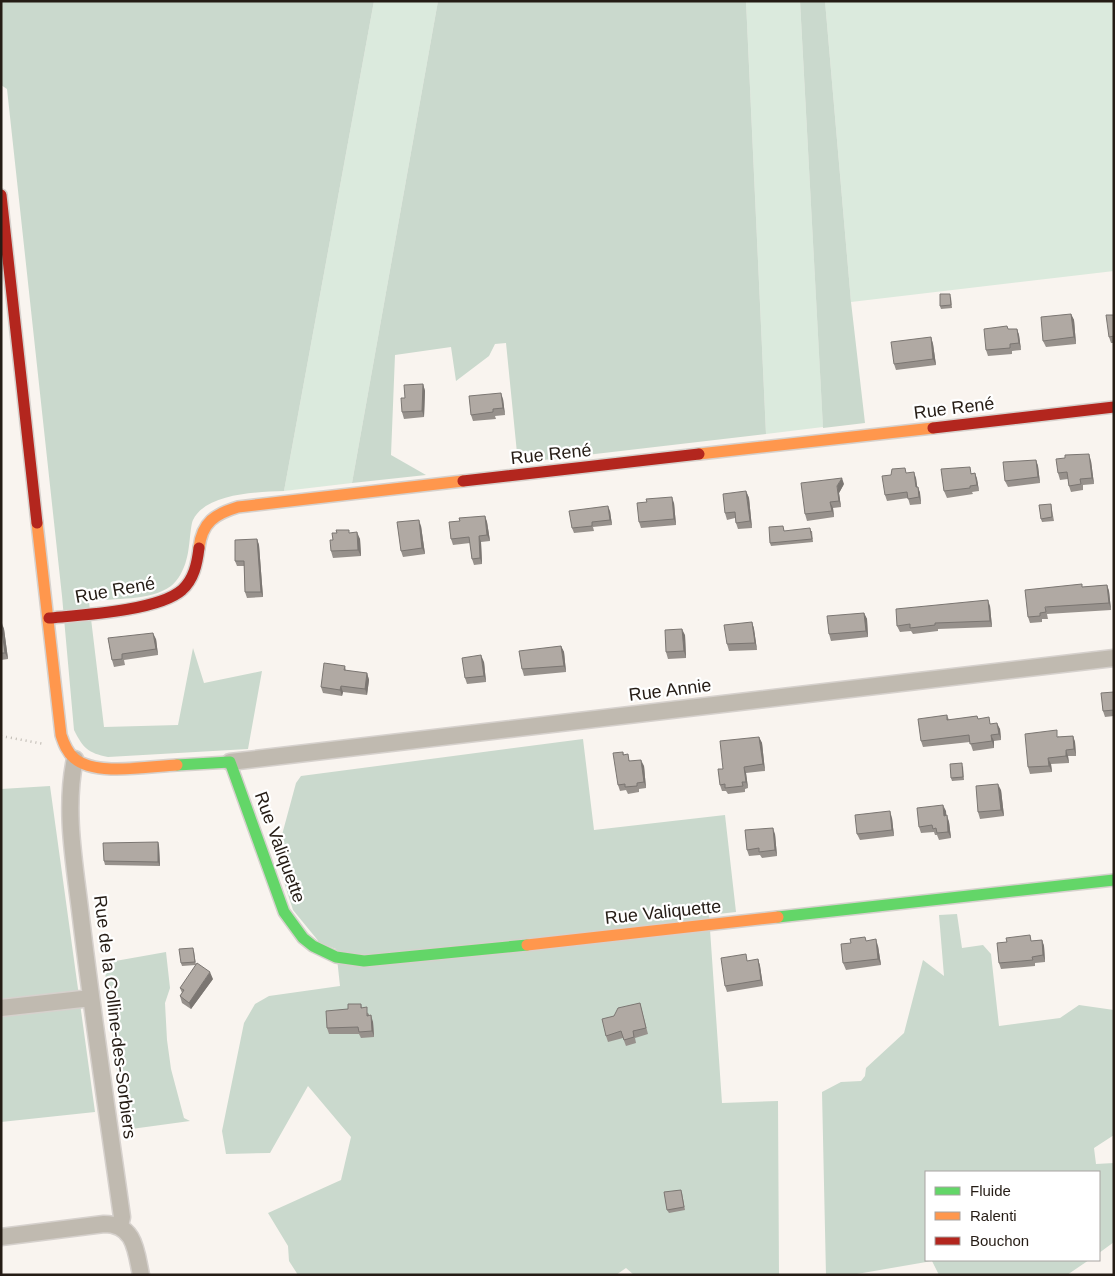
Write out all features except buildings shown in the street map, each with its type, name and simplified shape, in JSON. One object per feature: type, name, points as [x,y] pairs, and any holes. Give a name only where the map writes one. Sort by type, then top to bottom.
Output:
[{"type":"street","points":[[1,196],[61,735],[66,750],[83,764],[102,769],[230,762]]},
{"type":"street","name":"Rue René","points":[[49,618],[143,605],[174,596],[186,586],[194,572],[200,534],[207,520],[219,511],[238,506],[1114,407]]},
{"type":"street","name":"Rue Annie","points":[[230,762],[1114,658]]},
{"type":"street","name":"Rue de la Colline-des-Sorbiers","points":[[75,759],[71,787],[71,812],[91,998],[122,1217],[120,1226]]},
{"type":"street","name":"Rue Valiquette","points":[[230,762],[275,890],[291,924],[311,947],[330,956],[351,961],[381,961],[1114,880]]},
{"type":"street","points":[[1,1008],[91,998]]},
{"type":"street","points":[[1,1237],[104,1224],[120,1226],[129,1234],[133,1242],[141,1275]]},
{"type":"path","points":[[1,736],[44,744]]},
{"type":"green space","points":[[1,1],[374,1],[284,491],[247,493],[220,499],[200,511],[192,523],[185,564],[178,578],[171,586],[153,595],[89,602],[104,727],[178,725],[193,648],[204,683],[262,671],[248,749],[108,757],[87,749],[74,730],[62,596],[7,89],[1,85]]},
{"type":"green space","points":[[374,1],[438,1],[352,483],[284,491]]},
{"type":"green space","points":[[438,1],[746,1],[766,434],[518,463],[506,343],[495,344],[489,356],[456,381],[451,347],[395,355],[391,455],[426,475],[352,483]]},
{"type":"green space","points":[[746,1],[800,1],[823,427],[766,434]]},
{"type":"green space","points":[[800,1],[825,1],[851,302],[865,423],[823,428]]},
{"type":"green space","points":[[825,1],[1114,1],[1114,271],[851,302]]},
{"type":"green space","points":[[583,739],[594,830],[725,815],[736,912],[709,915],[722,1103],[778,1101],[779,1275],[634,1275],[626,1268],[616,1275],[298,1275],[289,1261],[288,1246],[268,1213],[341,1180],[351,1137],[308,1086],[270,1153],[226,1154],[222,1131],[244,1023],[255,1004],[269,996],[340,986],[336,949],[320,943],[293,910],[276,857],[296,783],[301,776]]},
{"type":"green space","points":[[50,786],[95,1112],[1,1122],[1,789]]},
{"type":"green space","points":[[957,914],[962,948],[983,945],[991,954],[999,1026],[1060,1018],[1079,1005],[1114,1010],[1114,1135],[1094,1148],[1096,1164],[1114,1163],[1114,1242],[1100,1252],[1100,1171],[925,1171],[925,1261],[932,1261],[851,1275],[826,1275],[822,1092],[841,1082],[861,1081],[865,1076],[866,1068],[904,1033],[923,960],[944,976],[939,915]]},
{"type":"green space","points":[[166,952],[170,988],[165,1003],[171,1069],[184,1118],[190,1121],[124,1130],[104,963]]},
{"type":"green space","points":[[932,1261],[1088,1261],[1067,1275],[939,1275]]},
{"type":"traffic: fast","points":[[177,765],[230,762],[284,912],[303,938],[313,946],[336,957],[364,961],[527,945]]},
{"type":"traffic: fast","points":[[778,917],[1114,880]]},
{"type":"traffic: slow","points":[[699,454],[933,428]]},
{"type":"traffic: slow","points":[[199,548],[203,532],[211,520],[238,507],[463,481]]},
{"type":"traffic: slow","points":[[37,523],[61,735],[65,745],[74,758],[83,764],[95,767],[124,769],[177,765]]},
{"type":"traffic: slow","points":[[527,945],[778,917]]},
{"type":"traffic: jam","points":[[1,195],[37,523]]},
{"type":"traffic: jam","points":[[933,428],[1114,407]]},
{"type":"traffic: jam","points":[[463,481],[699,454]]},
{"type":"traffic: jam","points":[[49,618],[118,611],[156,603],[171,597],[182,590],[192,576],[199,548]]}]
